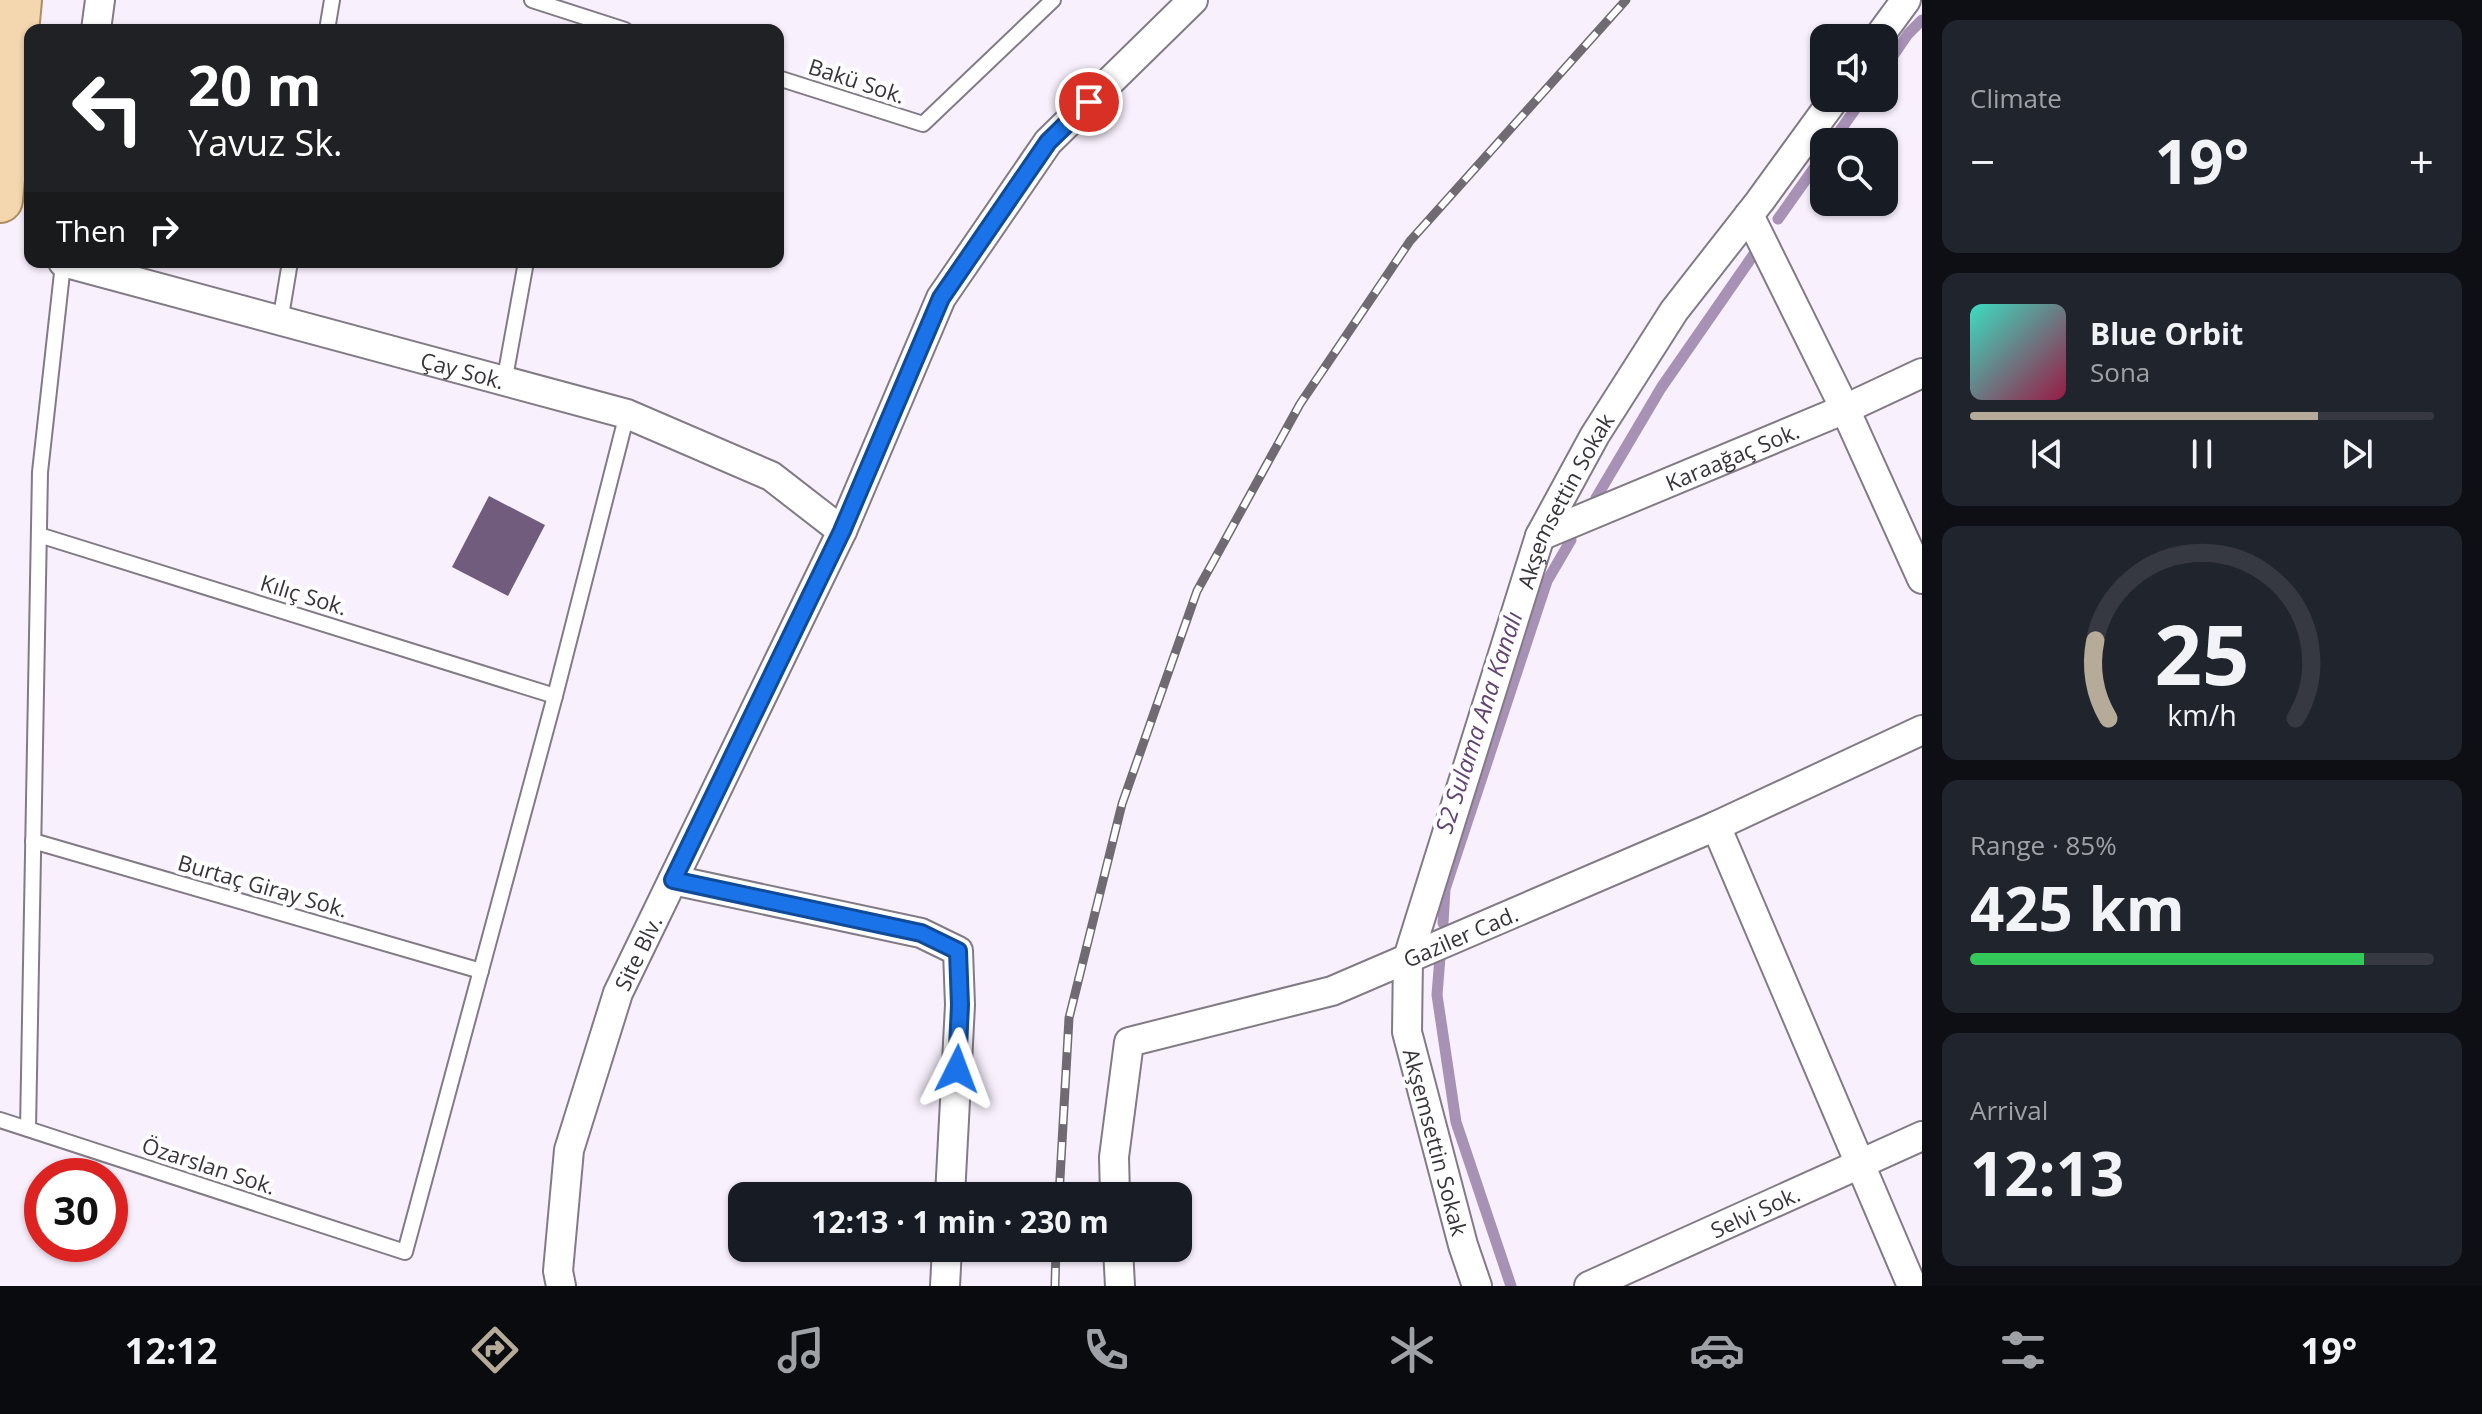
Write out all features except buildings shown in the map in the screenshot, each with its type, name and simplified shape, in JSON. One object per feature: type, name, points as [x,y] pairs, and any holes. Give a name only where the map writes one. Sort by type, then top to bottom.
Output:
[{"type":"main road","points":[[0,200],[19,0]]},
{"type":"street","points":[[97,24],[100,0]]},
{"type":"street","name":"Site Blv.","points":[[561,1286],[558,1271],[569,1150],[618,993],[842,531],[941,298],[1048,142],[1193,0]]},
{"type":"street","points":[[1888,24],[1906,0]]},
{"type":"street","name":"Akşemsettin Sokak","points":[[1477,1286],[1463,1245],[1407,1032],[1408,958],[1540,536],[1595,435],[1674,311],[1825,112]]},
{"type":"street","points":[[1749,215],[1845,409],[1922,579]]},
{"type":"street","name":"Çay Sok.","points":[[81,268],[627,414],[771,476],[842,531]]},
{"type":"street","name":"Karaağaç Sok.","points":[[1540,536],[1845,409],[1922,373]]},
{"type":"street","name":"Gaziler Cad.","points":[[1115,1182],[1114,1157],[1129,1042],[1332,991],[1450,943],[1716,826],[1922,730]]},
{"type":"street","points":[[1716,826],[1912,1286]]},
{"type":"street","points":[[673,880],[921,933],[958,951],[960,1005],[951,1182]]},
{"type":"street","name":"Selvi Sok.","points":[[1589,1286],[1922,1136]]},
{"type":"street","points":[[945,1286],[946,1262]]},
{"type":"street","points":[[1119,1262],[1120,1286]]},
{"type":"lane","points":[[328,24],[332,0]]},
{"type":"lane","points":[[532,0],[606,24]]},
{"type":"lane","name":"Bakü Sok.","points":[[784,80],[923,124],[1053,0]]},
{"type":"lane","points":[[570,24],[572,13]]},
{"type":"lane","points":[[28,1129],[40,472],[62,268]]},
{"type":"lane","points":[[280,322],[289,268]]},
{"type":"lane","points":[[504,383],[525,268]]},
{"type":"lane","points":[[481,971],[627,414]]},
{"type":"lane","name":"Kılıç Sok.","points":[[39,535],[555,696]]},
{"type":"lane","name":"Burtaç Giray Sok.","points":[[33,841],[481,971]]},
{"type":"lane","name":"Özarslan Sok.","points":[[0,1120],[405,1252],[481,971]]},
{"type":"waterway","name":"S2 Sulama Ana Kanalı","points":[[1898,49],[1922,20]]},
{"type":"waterway","name":"S2 Sulama Ana Kanalı","points":[[1842,128],[1853,112]]},
{"type":"waterway","name":"S2 Sulama Ana Kanalı","points":[[1778,219],[1810,174]]},
{"type":"waterway","name":"S2 Sulama Ana Kanalı","points":[[1596,498],[1661,388],[1754,254]]},
{"type":"waterway","name":"S2 Sulama Ana Kanalı","points":[[1443,923],[1445,889],[1547,581],[1571,540]]},
{"type":"waterway","name":"S2 Sulama Ana Kanalı","points":[[1440,957],[1437,995],[1456,1122],[1511,1286]]},
{"type":"railway","points":[[1060,1182],[1069,1018],[1122,804],[1197,591],[1300,404],[1410,241],[1626,0]]},
{"type":"railway","points":[[1055,1286],[1056,1262]]},
{"type":"route","points":[[957,1069],[960,1005],[958,951],[921,933],[673,880],[842,531],[941,298],[1048,142],[1089,102]]}]
